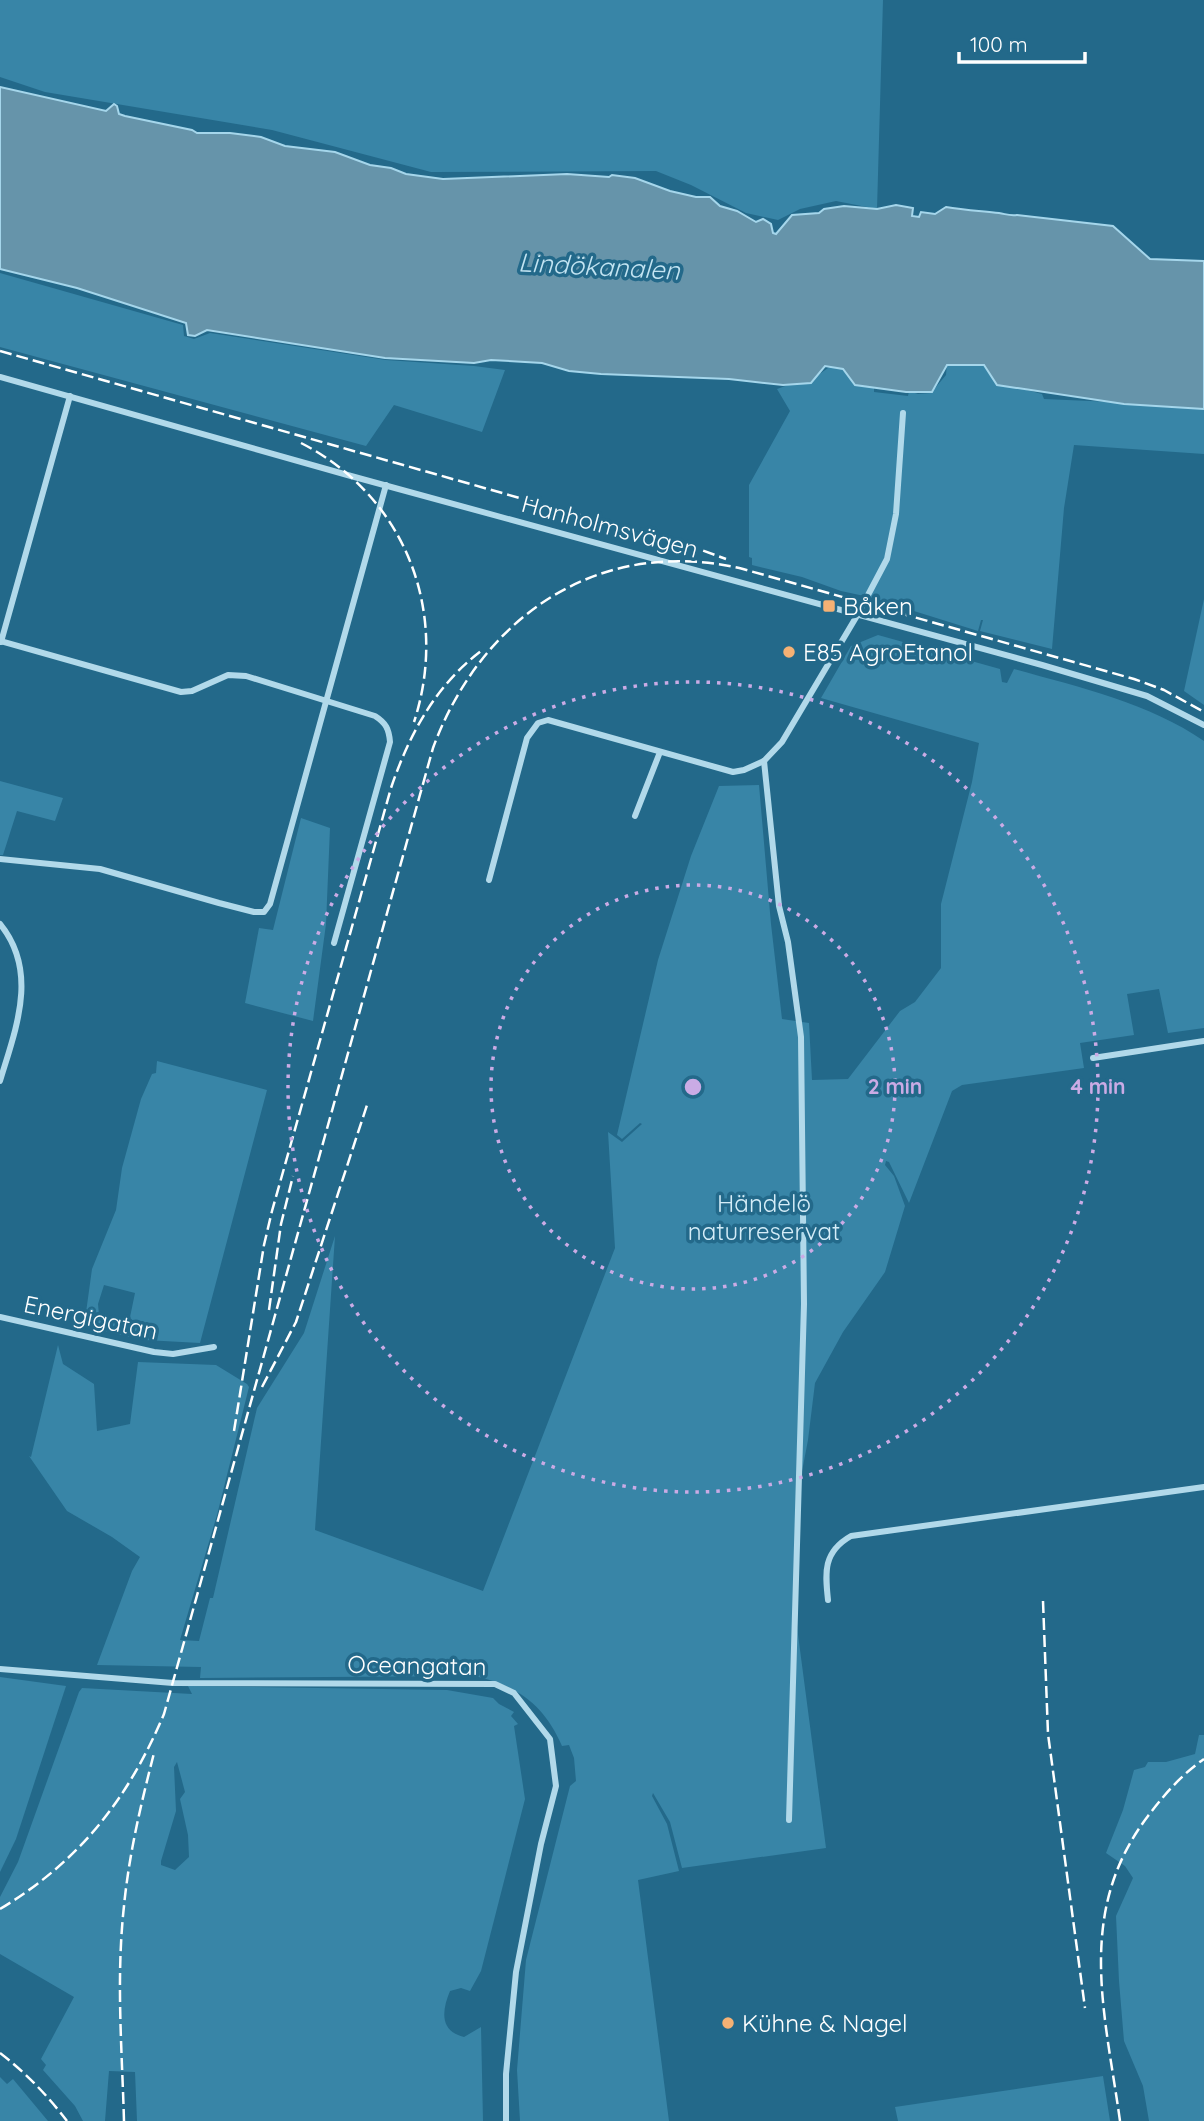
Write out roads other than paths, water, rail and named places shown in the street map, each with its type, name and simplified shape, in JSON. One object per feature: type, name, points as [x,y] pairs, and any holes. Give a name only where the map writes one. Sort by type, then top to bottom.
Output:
[{"type":"street","name":"Hanholmsvägen","points":[[0,377],[1130,690],[1165,704],[1204,725]]},
{"type":"street","points":[[69,396],[1,642],[181,692],[192,691],[228,675],[246,676],[375,716],[383,721],[389,731],[390,742],[334,943]]},
{"type":"street","points":[[489,880],[527,738],[538,723],[548,720],[733,772],[764,761],[782,742],[858,614],[887,559],[896,514],[903,413]]},
{"type":"street","points":[[0,859],[100,869],[242,909],[264,912],[270,904],[386,485]]},
{"type":"street","points":[[635,816],[660,752]]},
{"type":"street","points":[[764,761],[779,906],[788,942],[801,1037],[804,1304],[789,1820]]},
{"type":"street","points":[[0,923],[19,956],[23,983],[0,1082]]},
{"type":"street","points":[[1093,1058],[1204,1041]]},
{"type":"street","name":"Energigatan","points":[[0,1317],[154,1352],[173,1354],[214,1347]]},
{"type":"street","points":[[828,1600],[827,1562],[833,1550],[851,1536],[1204,1487]]},
{"type":"street","name":"Oceangatan","points":[[0,1669],[173,1683],[495,1684],[514,1693],[550,1739],[556,1786],[541,1844],[516,1972],[506,2074],[506,2121]]},
{"type":"water","name":"Lindökanalen","points":[[0,87],[106,111],[114,104],[119,114],[125,116],[197,133],[261,137],[285,146],[335,152],[406,174],[443,179],[567,174],[635,178],[670,191],[710,197],[720,206],[737,211],[756,222],[763,219],[771,224],[773,233],[776,234],[792,215],[819,213],[824,209],[844,206],[877,209],[896,205],[913,208],[912,216],[919,217],[921,212],[935,214],[946,207],[1113,226],[1150,259],[1204,261],[1204,409],[1124,404],[997,385],[984,365],[947,365],[932,392],[906,392],[855,385],[843,369],[825,366],[811,383],[783,385],[729,379],[601,374],[569,371],[542,363],[491,360],[474,363],[385,358],[207,330],[195,336],[188,335],[186,323],[77,288],[0,269]]},
{"type":"railway","points":[[0,351],[693,547],[726,559]]},
{"type":"railway","points":[[301,443],[337,466],[368,493],[392,526],[410,561],[421,599],[426,639],[424,681],[414,722]]},
{"type":"railway","points":[[0,1909],[29,1890],[78,1849],[134,1774],[164,1714],[433,748],[455,701],[482,659],[515,624],[553,596],[595,576],[642,564],[691,561],[743,569],[1134,679],[1164,690],[1204,712]]},
{"type":"railway","points":[[234,1431],[272,1211],[391,788],[406,749],[437,696],[481,651]]},
{"type":"railway","points":[[262,1387],[296,1322],[368,1102]]},
{"type":"railway","points":[[269,1310],[281,1224],[293,1176]]},
{"type":"railway","points":[[1043,1601],[1048,1734],[1085,2008]]},
{"type":"railway","points":[[124,2121],[120,2013],[122,1933],[132,1848],[154,1753]]},
{"type":"railway","points":[[1120,2121],[1103,2002],[1101,1964],[1103,1926],[1111,1889],[1125,1852],[1148,1816],[1174,1785],[1204,1759]]},
{"type":"railway","points":[[0,2053],[36,2085],[67,2121]]},
{"type":"place","name":"Båken","points":[[829,606]]},
{"type":"place","name":"E85 AgroEtanol","points":[[789,652]]},
{"type":"place","name":"Kühne & Nagel","points":[[728,2023]]},
{"type":"park label","name":"Händelö naturreservat","points":[[764,1217]]}]
